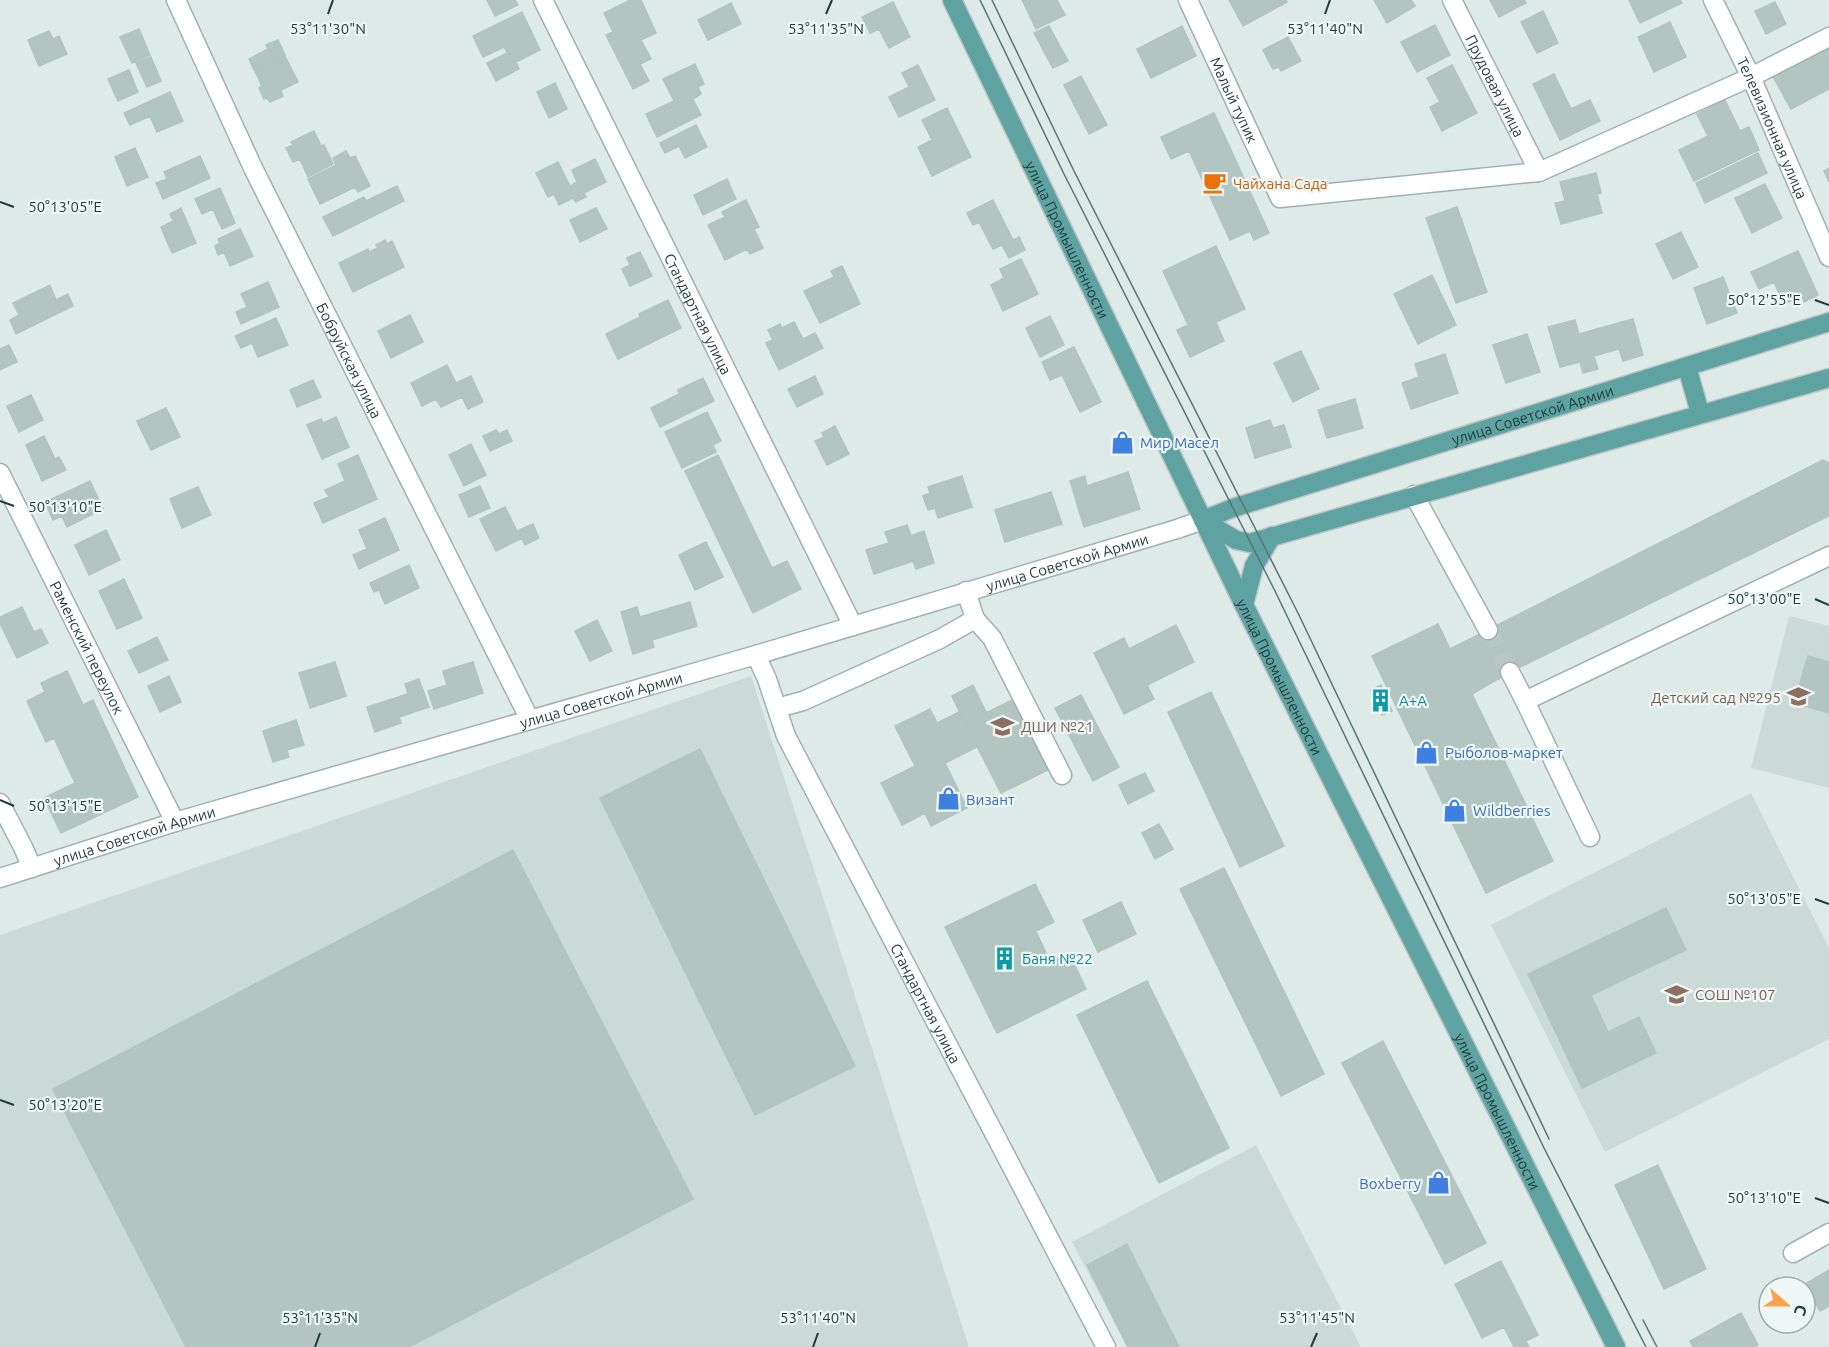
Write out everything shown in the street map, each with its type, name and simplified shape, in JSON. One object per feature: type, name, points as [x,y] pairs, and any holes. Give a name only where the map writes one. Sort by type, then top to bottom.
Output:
[{"type":"main road","name":"улица Промышленности","points":[[952,0],[1244,605],[1616,1347]]},
{"type":"main road","name":"улица Советской Армии","points":[[1203,520],[1233,508],[1829,322]]},
{"type":"main road","points":[[1686,367],[1700,413]]},
{"type":"main road","points":[[1203,520],[1236,540],[1250,543],[1829,378]]},
{"type":"main road","points":[[1244,605],[1254,566],[1272,536]]},
{"type":"street","name":"Бобруйская улица","points":[[176,0],[253,168],[530,720]]},
{"type":"street","name":"Стандартная улица","points":[[543,0],[840,595],[853,626]]},
{"type":"street","name":"Малый тупик","points":[[1188,0],[1280,198],[1539,172]]},
{"type":"street","name":"Прудовая улица","points":[[1452,0],[1539,172]]},
{"type":"street","name":"Телевизионная улица","points":[[1713,0],[1751,77],[1829,257]]},
{"type":"street","points":[[1539,172],[1751,77],[1829,37]]},
{"type":"street","name":"Раменский переулок","points":[[0,473],[176,822]]},
{"type":"street","points":[[1414,495],[1488,630]]},
{"type":"street","name":"улица Советской Армии","points":[[0,878],[176,822],[756,655],[1203,520]]},
{"type":"street","points":[[1525,701],[1829,556]]},
{"type":"street","points":[[966,591],[975,619],[992,638],[1062,775]]},
{"type":"street","points":[[777,708],[802,701],[940,639],[975,619]]},
{"type":"street","name":"Стандартная улица","points":[[756,655],[792,747],[1106,1347]]},
{"type":"street","points":[[1510,672],[1590,837]]},
{"type":"street","points":[[0,803],[32,868]]},
{"type":"street","points":[[1793,1253],[1829,1233]]},
{"type":"shaded area","name":"Детский сад №295","points":[[1789,616],[1829,626],[1829,788],[1751,768]]},
{"type":"shaded area","points":[[751,676],[969,1347],[0,1347],[0,935]]},
{"type":"shaded area","name":"СОШ №107","points":[[1751,793],[1829,948],[1829,1039],[1605,1152],[1491,925]]},
{"type":"shaded area","points":[[1256,1145],[1361,1347],[1127,1347],[1072,1242]]},
{"type":"building","points":[[487,0],[515,0],[518,5],[495,16]]},
{"type":"building","points":[[630,0],[641,0],[656,33],[641,40],[651,59],[640,64],[649,81],[633,89],[606,35],[613,32],[604,13]]},
{"type":"building","points":[[1022,0],[1057,0],[1065,15],[1036,29]]},
{"type":"building","points":[[1229,0],[1286,0],[1287,2],[1243,26]]},
{"type":"building","points":[[1374,0],[1411,0],[1415,6],[1387,23]]},
{"type":"building","points":[[1490,0],[1524,0],[1526,3],[1499,17]]},
{"type":"building","points":[[1629,0],[1680,0],[1682,3],[1640,23]]},
{"type":"building","points":[[893,2],[910,37],[889,48],[879,29],[870,33],[862,17]]},
{"type":"building","points":[[1775,2],[1786,24],[1766,34],[1755,11]]},
{"type":"building","points":[[731,3],[741,24],[708,40],[698,20]]},
{"type":"building","points":[[1543,11],[1558,43],[1537,53],[1521,22]]},
{"type":"building","points":[[522,12],[540,50],[516,62],[519,69],[496,81],[487,63],[507,53],[504,47],[483,57],[473,36]]},
{"type":"building","points":[[1670,22],[1686,57],[1654,72],[1638,37]]},
{"type":"building","points":[[1435,25],[1450,55],[1417,72],[1401,42]]},
{"type":"building","points":[[1049,26],[1068,61],[1053,68],[1034,33]]},
{"type":"building","points":[[1182,26],[1196,56],[1151,78],[1137,49]]},
{"type":"building","points":[[139,29],[150,55],[132,63],[120,37]]},
{"type":"building","points":[[49,31],[53,39],[59,36],[67,54],[39,66],[28,40]]},
{"type":"building","points":[[1288,37],[1301,61],[1281,71],[1279,67],[1273,69],[1263,50]]},
{"type":"building","points":[[278,40],[285,55],[254,70],[249,59],[268,49],[266,45]]},
{"type":"building","points":[[1829,41],[1829,89],[1791,109],[1771,73]]},
{"type":"building","points":[[285,56],[298,82],[281,90],[283,96],[270,102],[267,98],[264,99],[259,88],[262,86],[255,71]]},
{"type":"building","points":[[151,57],[161,81],[147,87],[136,63]]},
{"type":"building","points":[[695,64],[704,84],[698,87],[701,94],[693,99],[701,115],[657,137],[646,114],[674,101],[663,79]]},
{"type":"building","points":[[918,65],[935,100],[899,117],[889,97],[909,87],[902,73]]},
{"type":"building","points":[[1452,65],[1477,113],[1442,131],[1430,107],[1440,102],[1427,78]]},
{"type":"building","points":[[129,70],[138,92],[118,101],[108,79]]},
{"type":"building","points":[[1554,74],[1571,109],[1590,100],[1600,121],[1560,140],[1533,84]]},
{"type":"building","points":[[1081,76],[1107,125],[1089,134],[1064,85]]},
{"type":"building","points":[[555,83],[567,109],[549,118],[537,92]]},
{"type":"building","points":[[170,92],[183,121],[157,132],[150,116],[130,125],[124,113]]},
{"type":"building","points":[[1725,100],[1740,131],[1749,127],[1759,150],[1694,181],[1679,150],[1708,136],[1697,114]]},
{"type":"building","points":[[947,108],[971,157],[932,176],[918,147],[932,140],[922,120]]},
{"type":"building","points":[[1214,113],[1269,233],[1254,240],[1250,231],[1230,240],[1189,151],[1171,159],[1161,137]]},
{"type":"building","points":[[696,125],[707,147],[685,158],[679,146],[665,153],[660,143]]},
{"type":"building","points":[[314,131],[333,164],[308,177],[300,159],[293,162],[286,148],[293,145],[291,142]]},
{"type":"building","points":[[135,148],[148,177],[127,186],[115,157]]},
{"type":"building","points":[[346,151],[350,158],[355,156],[370,186],[358,192],[355,187],[320,204],[308,179],[336,165],[333,158]]},
{"type":"building","points":[[1758,153],[1767,173],[1705,203],[1696,183]]},
{"type":"building","points":[[200,156],[210,178],[163,199],[156,183],[167,179],[164,172]]},
{"type":"building","points":[[595,159],[606,182],[584,193],[586,197],[576,202],[573,198],[559,205],[554,194],[548,197],[536,173],[558,162],[570,186],[577,182],[572,170]]},
{"type":"building","points":[[1829,168],[1829,182],[1824,171]]},
{"type":"building","points":[[1596,173],[1601,193],[1597,194],[1602,213],[1561,224],[1555,203],[1565,201],[1560,182]]},
{"type":"building","points":[[727,179],[736,199],[703,215],[694,195]]},
{"type":"building","points":[[1765,184],[1782,218],[1752,233],[1735,198]]},
{"type":"building","points":[[397,186],[404,201],[333,236],[323,217],[364,197],[366,201]]},
{"type":"building","points":[[220,188],[235,223],[222,229],[213,209],[202,214],[195,199]]},
{"type":"building","points":[[746,200],[759,227],[754,229],[763,248],[750,254],[747,249],[725,260],[708,225],[725,217],[722,212]]},
{"type":"building","points":[[993,200],[1013,240],[1019,237],[1025,250],[1009,258],[1002,245],[993,249],[979,222],[973,225],[967,213]]},
{"type":"building","points":[[1457,207],[1487,292],[1456,303],[1426,218]]},
{"type":"building","points":[[181,208],[196,243],[172,253],[161,227],[173,221],[170,214]]},
{"type":"building","points":[[596,208],[607,229],[580,242],[570,220]]},
{"type":"building","points":[[240,229],[253,256],[230,266],[224,252],[218,255],[215,246],[220,243],[218,239]]},
{"type":"building","points":[[1681,232],[1698,267],[1673,279],[1656,244]]},
{"type":"building","points":[[385,240],[387,244],[392,241],[404,267],[353,292],[339,263],[368,249],[369,252],[378,248],[376,245]]},
{"type":"building","points":[[1216,246],[1245,309],[1216,322],[1224,341],[1190,357],[1177,330],[1188,325],[1163,271]]},
{"type":"building","points":[[1798,251],[1818,295],[1804,302],[1802,296],[1784,304],[1774,282],[1759,289],[1751,272]]},
{"type":"building","points":[[640,252],[652,276],[630,286],[622,269],[630,265],[627,258]]},
{"type":"building","points":[[1021,259],[1038,294],[1003,311],[991,285],[1004,278],[1000,269]]},
{"type":"building","points":[[842,266],[860,304],[820,323],[804,291],[834,277],[831,271]]},
{"type":"building","points":[[1432,275],[1456,325],[1418,344],[1394,294]]},
{"type":"building","points":[[1723,277],[1737,313],[1707,324],[1694,288]]},
{"type":"building","points":[[268,282],[279,307],[241,324],[236,312],[247,307],[241,294]]},
{"type":"building","points":[[50,285],[56,300],[68,294],[73,306],[16,334],[10,320],[19,315],[13,303]]},
{"type":"building","points":[[668,300],[681,328],[618,359],[606,334]]},
{"type":"building","points":[[410,315],[423,342],[391,358],[378,331]]},
{"type":"building","points":[[1050,316],[1064,345],[1040,357],[1026,328]]},
{"type":"building","points":[[276,318],[288,345],[258,357],[252,343],[241,348],[235,336]]},
{"type":"building","points":[[1633,319],[1643,355],[1623,361],[1619,349],[1594,356],[1598,369],[1583,373],[1580,362],[1560,367],[1548,327],[1575,320],[1579,334]]},
{"type":"building","points":[[794,322],[803,339],[815,333],[823,348],[779,370],[766,343],[773,340],[768,330],[780,324],[782,328]]},
{"type":"building","points":[[1527,334],[1540,372],[1506,383],[1493,345]]},
{"type":"building","points":[[9,345],[17,362],[0,370],[0,349]]},
{"type":"building","points":[[1074,347],[1101,402],[1080,412],[1062,375],[1050,380],[1042,362]]},
{"type":"building","points":[[1301,351],[1319,389],[1293,402],[1274,363]]},
{"type":"building","points":[[1445,354],[1458,393],[1411,409],[1402,383],[1419,377],[1415,364]]},
{"type":"building","points":[[447,365],[456,383],[471,376],[483,402],[468,409],[462,397],[441,407],[436,399],[422,406],[411,383]]},
{"type":"building","points":[[815,376],[823,394],[797,407],[788,389]]},
{"type":"building","points":[[703,378],[714,401],[660,427],[651,408],[679,394],[678,390]]},
{"type":"building","points":[[313,380],[321,397],[297,407],[290,390]]},
{"type":"building","points":[[31,395],[43,420],[19,432],[7,406]]},
{"type":"building","points":[[1355,399],[1363,428],[1327,438],[1318,410]]},
{"type":"building","points":[[166,408],[180,437],[151,450],[137,421]]},
{"type":"building","points":[[707,412],[721,441],[713,445],[716,452],[682,468],[665,432]]},
{"type":"building","points":[[336,417],[349,447],[322,459],[307,425],[321,419],[323,423]]},
{"type":"building","points":[[1270,420],[1273,428],[1284,425],[1291,447],[1255,458],[1246,428]]},
{"type":"building","points":[[835,426],[849,454],[827,465],[815,441],[824,437],[822,433]]},
{"type":"building","points":[[496,430],[499,434],[507,430],[512,441],[490,451],[483,436]]},
{"type":"building","points":[[44,436],[55,459],[59,457],[66,470],[42,481],[26,445]]},
{"type":"building","points":[[471,444],[486,475],[464,486],[449,455]]},
{"type":"building","points":[[358,455],[377,499],[323,523],[314,503],[329,497],[325,490],[345,481],[338,464]]},
{"type":"building","points":[[718,455],[772,568],[787,561],[801,589],[753,613],[685,471]]},
{"type":"building","points":[[1823,460],[1829,463],[1829,516],[1510,672],[1472,694],[1553,861],[1486,893],[1372,656],[1438,624],[1450,649]]},
{"type":"building","points":[[1128,472],[1140,509],[1084,527],[1070,481],[1085,476],[1087,486]]},
{"type":"building","points":[[962,476],[972,507],[938,518],[935,508],[928,510],[923,496],[930,493],[928,487]]},
{"type":"building","points":[[90,481],[103,509],[67,527],[62,516],[53,520],[45,502]]},
{"type":"building","points":[[480,486],[490,508],[469,517],[459,495]]},
{"type":"building","points":[[198,487],[211,515],[182,528],[170,499]]},
{"type":"building","points":[[1051,492],[1062,524],[1005,542],[995,510]]},
{"type":"building","points":[[505,507],[517,531],[533,524],[539,538],[525,545],[522,538],[496,551],[480,519]]},
{"type":"building","points":[[385,518],[399,550],[359,569],[353,555],[367,549],[359,530]]},
{"type":"building","points":[[907,525],[911,536],[924,531],[934,563],[916,569],[913,561],[874,574],[866,550],[889,543],[885,532]]},
{"type":"building","points":[[106,530],[120,560],[89,575],[75,545]]},
{"type":"building","points":[[706,542],[723,577],[695,590],[679,555]]},
{"type":"building","points":[[409,565],[419,588],[385,604],[379,590],[374,592],[370,583]]},
{"type":"building","points":[[124,579],[142,618],[117,629],[99,591]]},
{"type":"building","points":[[690,602],[697,626],[652,640],[654,647],[633,654],[621,612],[637,607],[640,617]]},
{"type":"building","points":[[22,607],[34,632],[41,629],[48,643],[17,658],[0,623],[0,617]]},
{"type":"building","points":[[597,620],[612,651],[590,661],[575,631]]},
{"type":"building","points":[[1176,625],[1194,662],[1147,685],[1154,699],[1124,714],[1094,653],[1124,638],[1129,649]]},
{"type":"building","points":[[157,637],[168,660],[139,673],[128,651]]},
{"type":"building","points":[[1808,656],[1829,662],[1829,713],[1794,703]]},
{"type":"building","points":[[335,662],[346,696],[310,708],[299,673]]},
{"type":"building","points":[[473,662],[483,693],[434,709],[428,691],[447,685],[443,671]]},
{"type":"building","points":[[67,671],[83,705],[93,700],[138,797],[61,833],[44,798],[75,783],[54,738],[46,742],[27,701],[45,692],[41,683]]},
{"type":"building","points":[[169,676],[181,702],[160,712],[148,686]]},
{"type":"building","points":[[419,679],[429,707],[399,717],[401,723],[375,732],[367,707],[408,694],[405,684]]},
{"type":"building","points":[[973,685],[986,712],[965,723],[952,696]]},
{"type":"building","points":[[973,685],[986,712],[965,723],[952,696]]},
{"type":"building","name":"А+A","points":[[1381,685],[1392,711],[1382,715],[1371,690]]},
{"type":"building","points":[[1211,692],[1284,846],[1240,867],[1168,712]]},
{"type":"building","points":[[1081,695],[1119,767],[1093,781],[1055,708]]},
{"type":"building","points":[[1018,697],[1054,767],[1001,793],[965,723]]},
{"type":"building","points":[[1018,697],[1054,767],[1001,793],[965,723]]},
{"type":"building","points":[[930,709],[937,723],[959,712],[977,747],[945,763],[967,808],[931,826],[925,813],[902,825],[881,783],[915,766],[895,726]]},
{"type":"building","points":[[930,709],[937,723],[959,712],[977,747],[945,763],[967,808],[931,826],[925,813],[902,825],[881,783],[915,766],[895,726]]},
{"type":"building","points":[[296,720],[304,745],[287,750],[289,757],[273,762],[263,731]]},
{"type":"building","points":[[700,749],[855,1066],[755,1115],[600,798]]},
{"type":"building","points":[[1145,773],[1154,791],[1128,804],[1119,785]]},
{"type":"building","points":[[1159,824],[1173,849],[1155,859],[1142,833]]},
{"type":"building","points":[[513,850],[693,1199],[409,1347],[186,1347],[53,1089]]},
{"type":"building","points":[[1224,868],[1324,1074],[1281,1096],[1180,889]]},
{"type":"building","name":"Баня №22","points":[[1035,884],[1054,922],[1036,931],[1050,962],[1069,953],[1086,989],[997,1033],[945,927]]},
{"type":"building","points":[[1121,902],[1136,934],[1098,952],[1083,920]]},
{"type":"building","points":[[1666,908],[1686,950],[1591,995],[1608,1032],[1639,1017],[1656,1053],[1582,1088],[1528,974]]},
{"type":"building","points":[[1147,981],[1229,1148],[1159,1183],[1077,1015]]},
{"type":"building","points":[[1383,1041],[1486,1243],[1445,1264],[1342,1063]]},
{"type":"building","points":[[1658,1165],[1706,1269],[1664,1289],[1615,1185]]},
{"type":"building","points":[[1127,1244],[1179,1347],[1128,1347],[1087,1265]]},
{"type":"building","points":[[1501,1261],[1538,1335],[1526,1341],[1529,1347],[1514,1347],[1504,1327],[1482,1338],[1455,1284]]},
{"type":"building","points":[[1829,1270],[1829,1306],[1820,1311],[1817,1306],[1817,1277]]},
{"type":"building","points":[[1741,1313],[1758,1345],[1753,1347],[1693,1347],[1690,1341]]},
{"type":"tunnel","points":[[1488,630],[1510,672]]},
{"type":"tram line","points":[[980,0],[1064,174],[1274,589],[1544,1148],[1646,1347]]},
{"type":"tram line","points":[[992,0],[1073,169],[1298,613],[1549,1139]]},
{"type":"tram line","points":[[1643,1320],[1657,1347]]},
{"type":"place","name":"Чайхана Сада","points":[[1215,183]]},
{"type":"place","name":"Мир Масел","points":[[1122,442]]},
{"type":"place","name":"Детский сад №295","points":[[1799,697]]},
{"type":"place","name":"А+A","points":[[1381,700]]},
{"type":"place","name":"ДШИ №21","points":[[1003,726]]},
{"type":"place","name":"Рыболов-маркет","points":[[1427,752]]},
{"type":"place","name":"Визант","points":[[948,799]]},
{"type":"place","name":"Wildberries","points":[[1455,810]]},
{"type":"place","name":"Баня №22","points":[[1004,958]]},
{"type":"place","name":"СОШ №107","points":[[1677,994]]},
{"type":"place","name":"Boxberry","points":[[1439,1183]]}]
